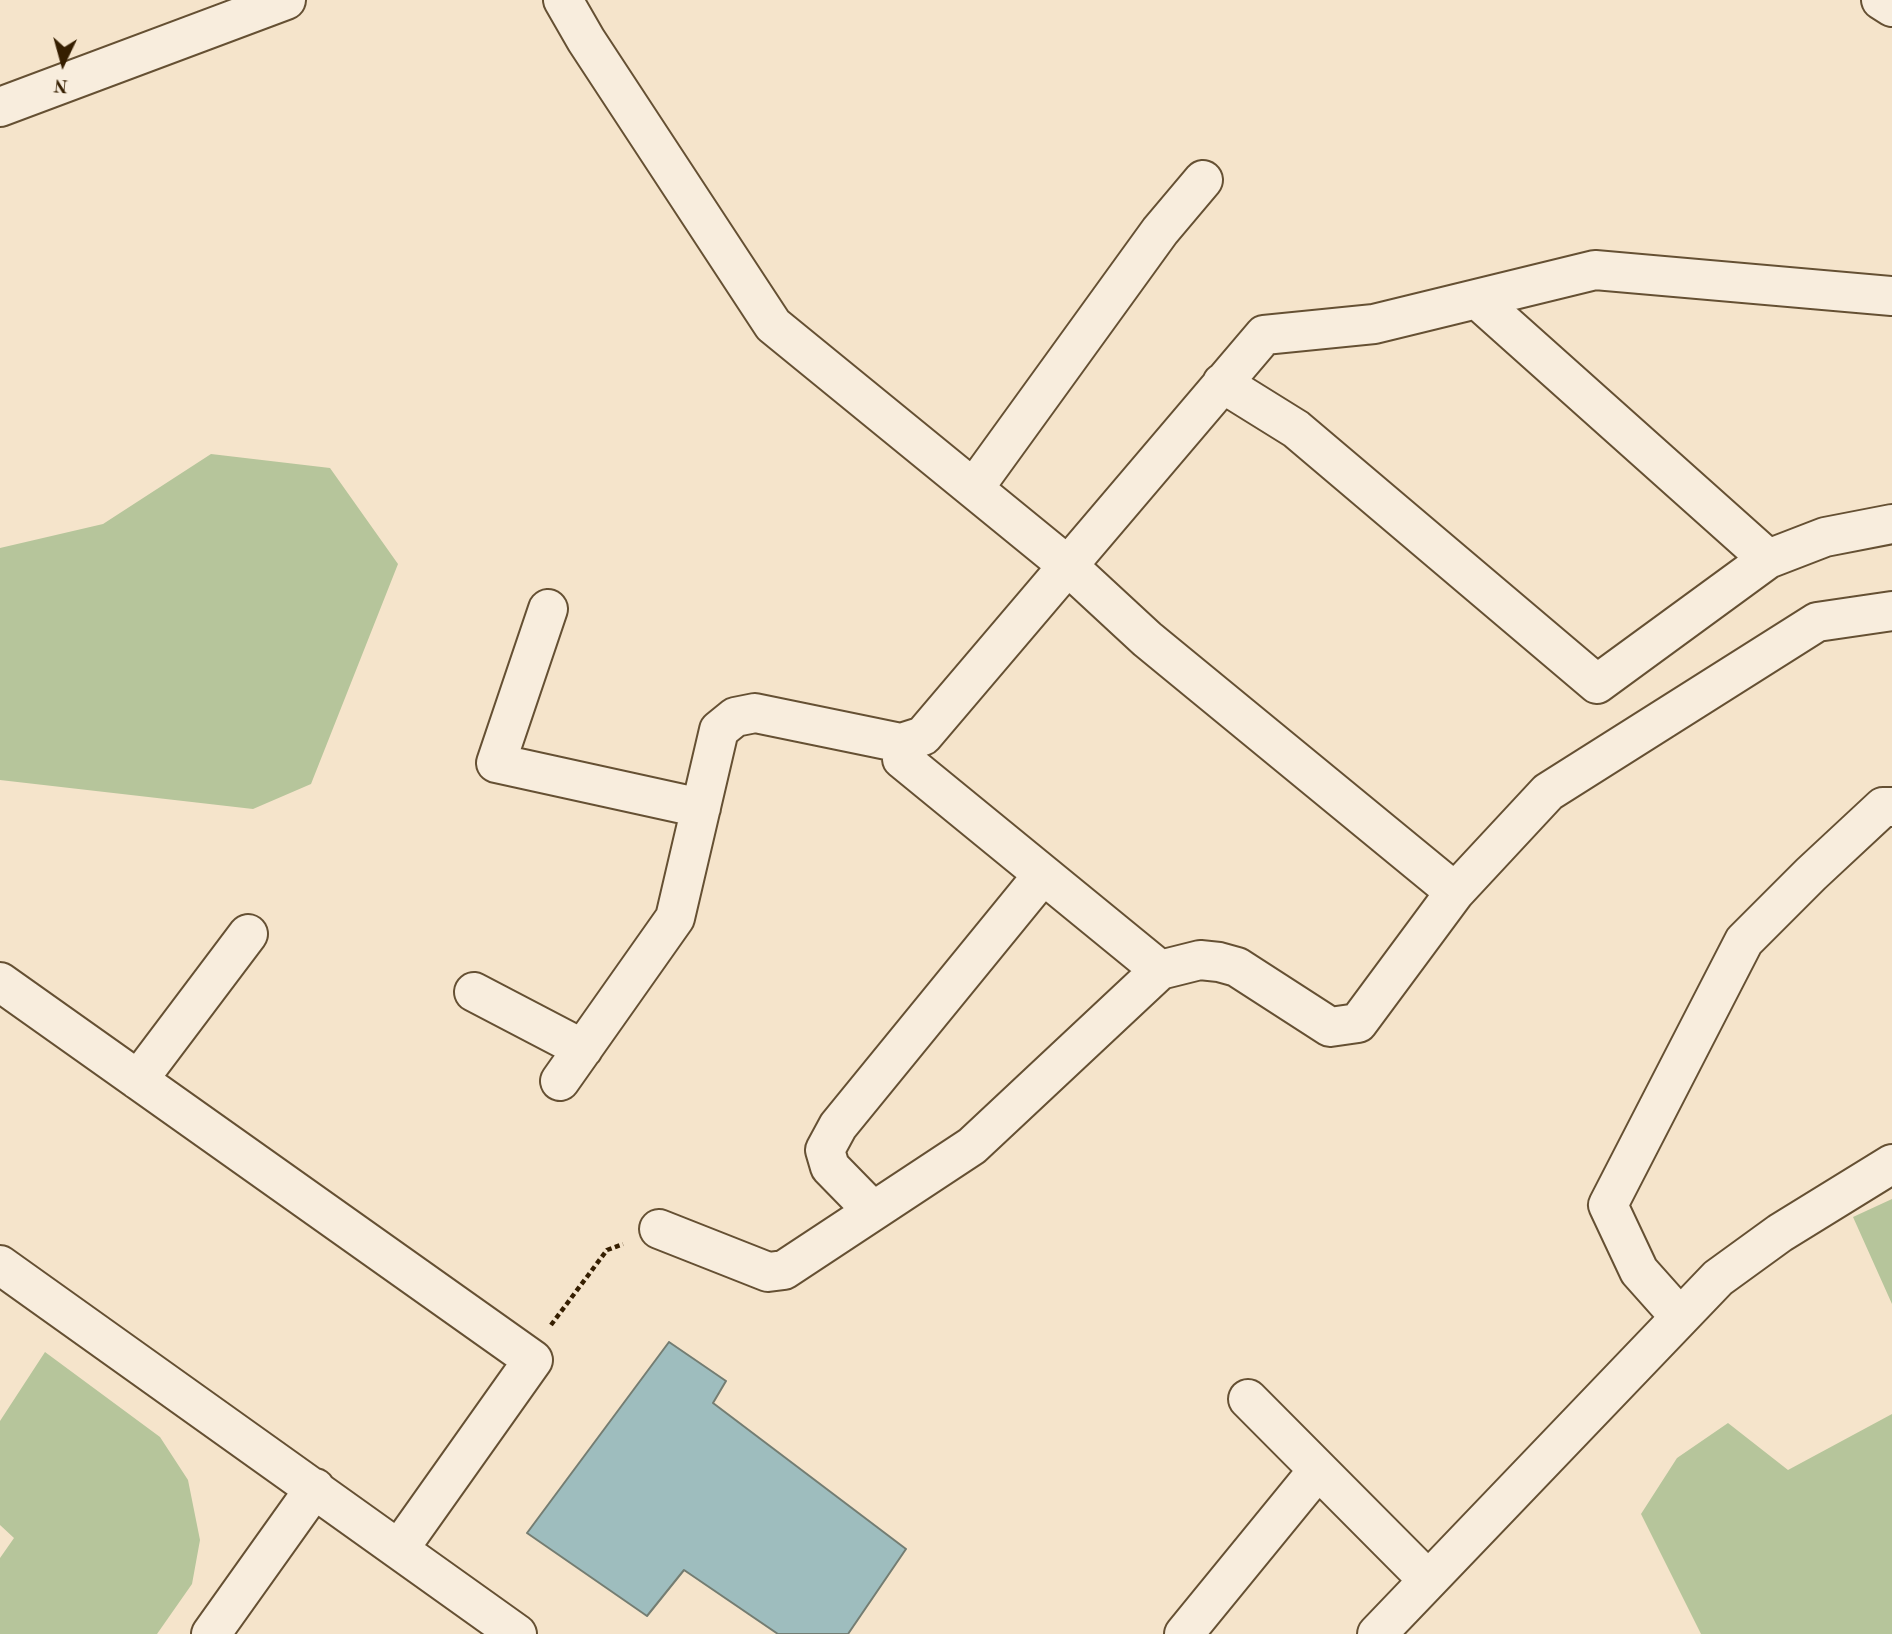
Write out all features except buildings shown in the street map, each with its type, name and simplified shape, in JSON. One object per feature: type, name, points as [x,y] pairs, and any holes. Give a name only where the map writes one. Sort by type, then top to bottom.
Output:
[{"type":"street","points":[[0,107],[286,0]]},
{"type":"street","points":[[563,0],[586,40],[773,325],[1067,565],[1147,639],[1455,892]]},
{"type":"street","points":[[1881,0],[1892,7]]},
{"type":"street","points":[[974,488],[1160,231],[1203,180]]},
{"type":"street","points":[[560,1082],[675,918],[719,730],[735,717],[755,713],[901,743],[923,736],[1264,335],[1374,324],[1595,270],[1892,296]]},
{"type":"street","points":[[1477,299],[1769,559]]},
{"type":"street","points":[[1222,383],[1296,429],[1597,684],[1769,559],[1825,537],[1892,524]]},
{"type":"street","points":[[548,609],[496,763],[701,808]]},
{"type":"street","points":[[659,1229],[768,1272],[783,1270],[972,1146],[1160,970],[1200,960],[1219,962],[1237,967],[1330,1027],[1357,1023],[1455,892],[1548,792],[1817,622],[1892,611]]},
{"type":"street","points":[[901,743],[902,760],[1160,970]]},
{"type":"street","points":[[1680,1317],[1639,1271],[1608,1205],[1744,941],[1883,807],[1892,807]]},
{"type":"street","points":[[873,1211],[830,1167],[825,1150],[838,1126],[1042,876]]},
{"type":"street","points":[[138,1080],[248,934]]},
{"type":"street","points":[[0,982],[533,1360],[399,1549]]},
{"type":"street","points":[[474,992],[583,1049]]},
{"type":"street","points":[[1377,1634],[1718,1278],[1780,1233],[1892,1164]]},
{"type":"street","points":[[0,1265],[517,1634]]},
{"type":"street","points":[[1248,1399],[1428,1580]]},
{"type":"street","points":[[1184,1634],[1318,1470]]},
{"type":"street","points":[[211,1634],[315,1489]]},
{"type":"path","points":[[527,1357],[607,1250],[659,1229]]},
{"type":"green space","points":[[211,454],[330,468],[398,564],[311,784],[253,809],[0,780],[0,548],[103,524]]},
{"type":"green space","points":[[1892,1199],[1892,1304],[1853,1217]]},
{"type":"green space","points":[[45,1352],[160,1437],[188,1480],[200,1540],[192,1584],[157,1634],[0,1634],[0,1558],[14,1538],[0,1525],[0,1421]]},
{"type":"green space","points":[[1892,1414],[1892,1634],[1701,1634],[1641,1514],[1677,1458],[1728,1423],[1788,1470]]},
{"type":"water","points":[[669,1342],[726,1381],[713,1403],[906,1549],[848,1634],[778,1634],[684,1570],[647,1616],[527,1533]]}]
